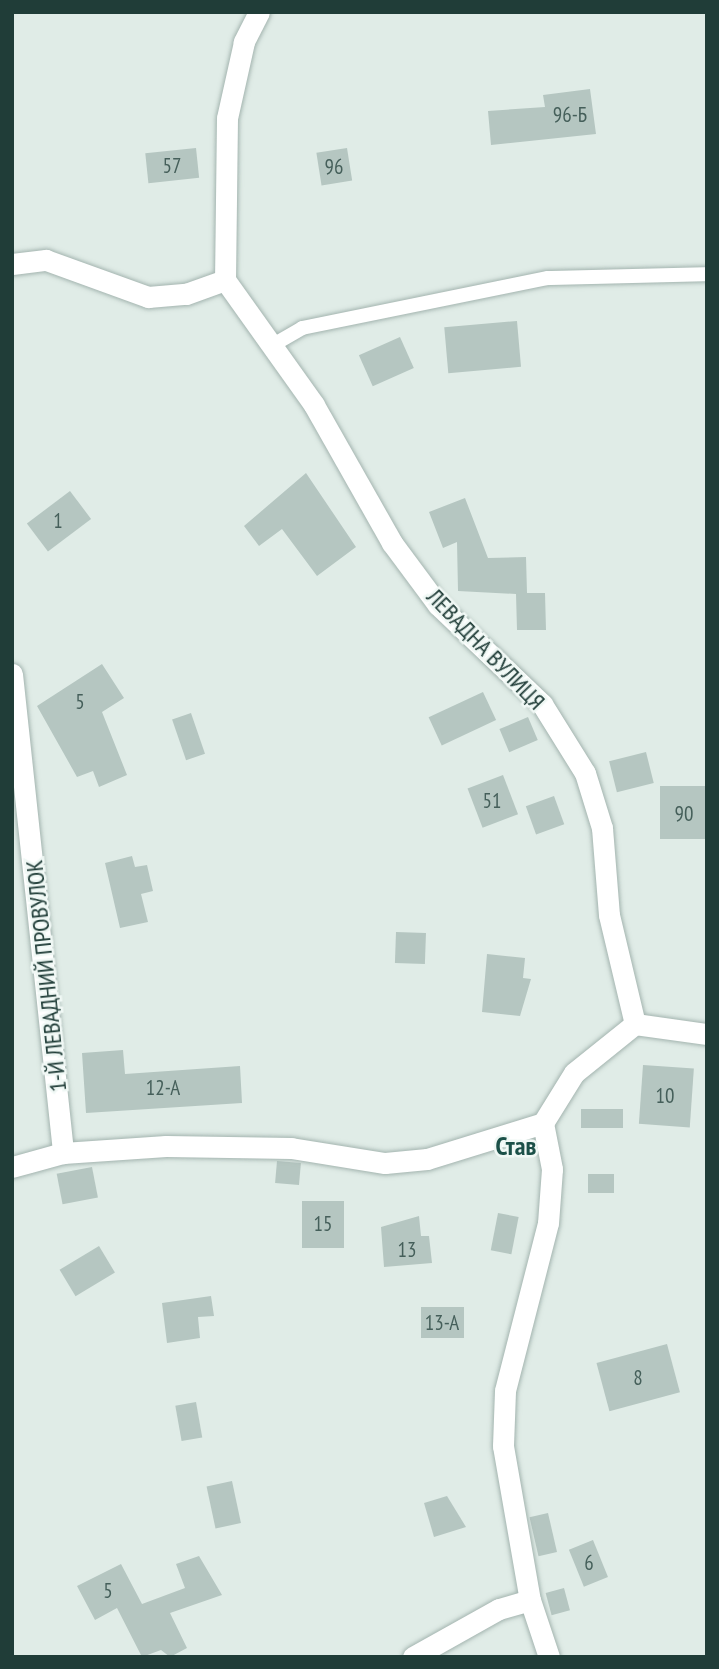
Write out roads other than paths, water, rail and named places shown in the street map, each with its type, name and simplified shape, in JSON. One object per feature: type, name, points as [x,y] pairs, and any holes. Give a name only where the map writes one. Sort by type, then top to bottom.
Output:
[{"type":"street","points":[[12,264],[46,260],[148,297],[186,294],[225,280],[227,118],[244,42],[259,12]]},
{"type":"street","name":"ЛЕВАДНА ВУЛИЦЯ","points":[[225,280],[273,345],[392,543],[438,605],[542,704],[586,773],[602,828],[609,915],[635,1024]]},
{"type":"street","name":"1-Й ЛЕВАДНИЙ ПРОВУЛОК","points":[[12,674],[20,827],[36,856],[63,1153]]},
{"type":"street","points":[[12,1167],[63,1153],[166,1146],[291,1148],[385,1163],[427,1159],[543,1123],[574,1073],[635,1024],[707,1034]]},
{"type":"street","points":[[543,1123],[552,1169],[548,1223],[505,1391],[503,1446],[530,1600],[549,1657]]},
{"type":"street","points":[[413,1657],[499,1609],[530,1600]]},
{"type":"lane","points":[[273,345],[302,328],[548,278],[707,274]]},
{"type":"district","name":"Став","points":[[516,1146]]}]
